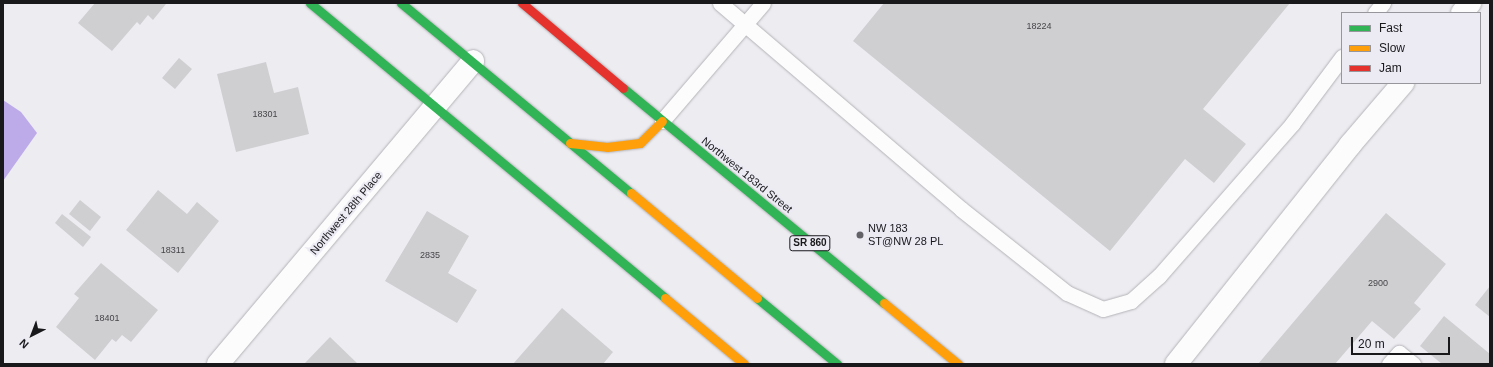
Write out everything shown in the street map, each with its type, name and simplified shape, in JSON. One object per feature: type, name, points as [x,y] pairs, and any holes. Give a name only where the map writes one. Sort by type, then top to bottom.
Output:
[{"type":"main road","points":[[310,3],[744,364]]},
{"type":"main road","points":[[401,3],[474,61],[570,143],[837,364]]},
{"type":"main road","name":"Northwest 183rd Street","points":[[522,3],[662,121],[958,364]]},
{"type":"main road","points":[[570,143],[607,147],[640,142],[662,121]]},
{"type":"street","points":[[1463,12],[1470,3]]},
{"type":"street","name":"Northwest 28th Place","points":[[218,364],[474,61]]},
{"type":"street","points":[[1176,364],[1350,145],[1401,84]]},
{"type":"lane","points":[[720,3],[961,209],[1067,293],[1103,309],[1131,301],[1159,276],[1292,124],[1341,58]]},
{"type":"lane","points":[[662,121],[763,3]]},
{"type":"lane","points":[[1376,12],[1383,3]]},
{"type":"lane","points":[[1389,364],[1399,353],[1413,364]]},
{"type":"shaded area","points":[[3,100],[21,112],[37,133],[3,181]]},
{"type":"building","points":[[95,3],[166,4],[153,20],[148,15],[140,25],[137,22],[112,51],[78,23]]},
{"type":"building","points":[[884,3],[1290,3],[1203,109],[1246,144],[1214,183],[1185,159],[1110,251],[853,41]]},
{"type":"building","points":[[179,58],[192,69],[175,89],[162,78]]},
{"type":"building","points":[[266,62],[274,93],[298,87],[309,134],[236,152],[217,74]]},
{"type":"building","points":[[158,190],[187,214],[197,202],[219,221],[178,273],[126,230]]},
{"type":"building","points":[[80,200],[101,217],[90,231],[69,214]]},
{"type":"building","points":[[427,211],[469,236],[448,273],[477,290],[457,323],[385,281]]},
{"type":"building","points":[[1386,213],[1446,264],[1414,303],[1421,309],[1394,339],[1372,321],[1335,364],[1258,364]]},
{"type":"building","points":[[62,214],[91,237],[83,247],[55,223]]},
{"type":"building","points":[[101,263],[158,310],[131,342],[122,335],[116,342],[112,339],[95,360],[56,327],[79,298],[74,294]]},
{"type":"building","points":[[1490,286],[1490,317],[1475,305]]},
{"type":"building","points":[[562,308],[613,352],[603,364],[513,364]]},
{"type":"building","points":[[1444,316],[1490,354],[1490,364],[1442,364],[1420,346]]},
{"type":"building","points":[[330,337],[358,364],[304,364]]},
{"type":"traffic: fast","points":[[310,3],[665,298]]},
{"type":"traffic: fast","points":[[401,3],[631,193]]},
{"type":"traffic: fast","points":[[623,88],[884,303]]},
{"type":"traffic: fast","points":[[757,298],[837,364]]},
{"type":"traffic: slow","points":[[570,143],[607,147],[640,143],[662,121]]},
{"type":"traffic: slow","points":[[631,193],[757,298]]},
{"type":"traffic: slow","points":[[665,298],[744,364]]},
{"type":"traffic: slow","points":[[884,303],[958,364]]},
{"type":"traffic: jam","points":[[522,3],[623,88]]},
{"type":"place","name":"NW 183 ST@NW 28 PL","points":[[860,235]]}]
